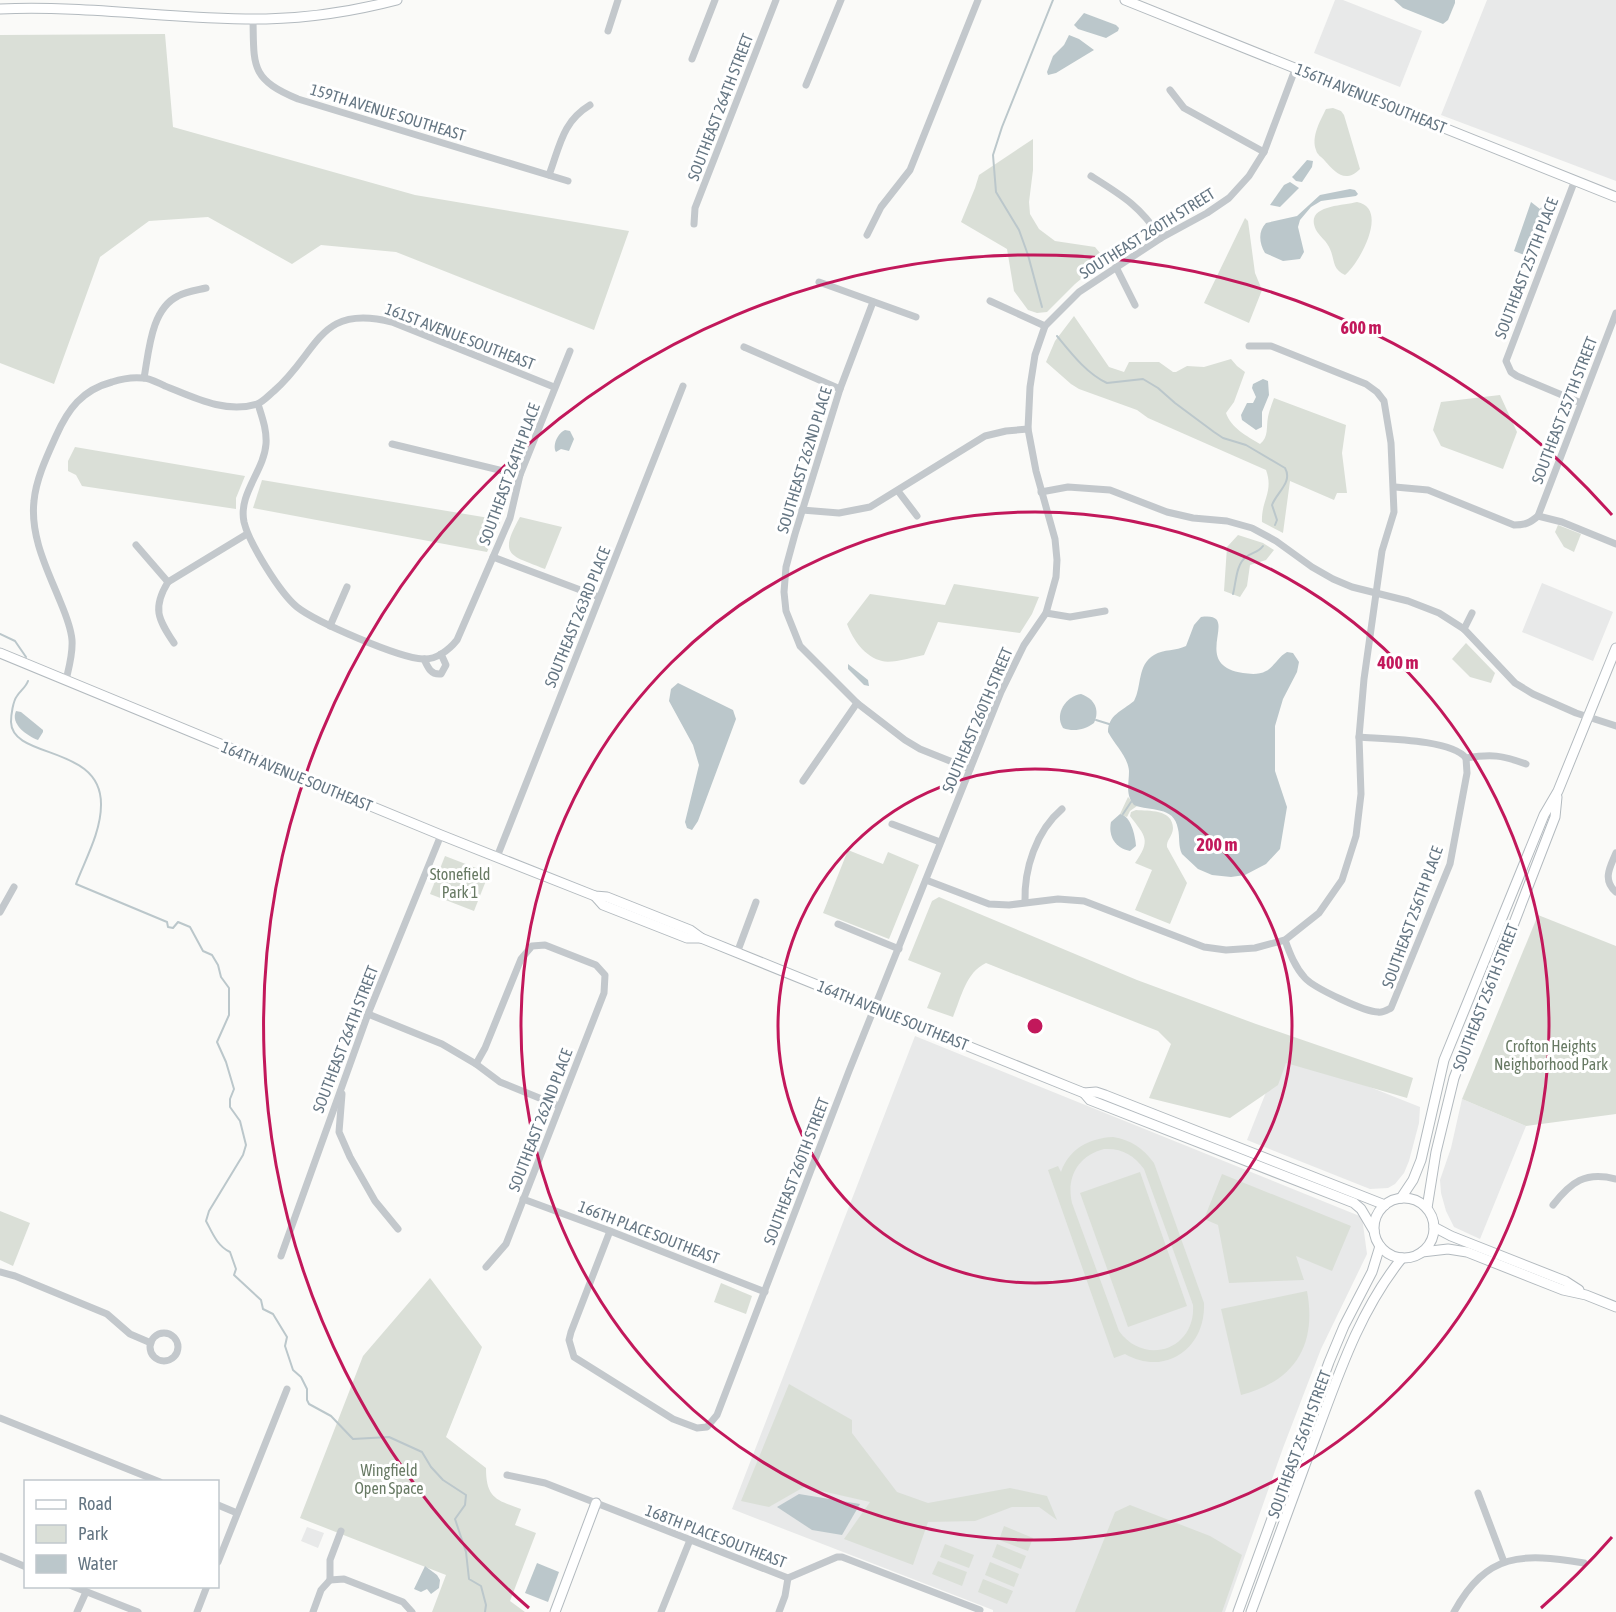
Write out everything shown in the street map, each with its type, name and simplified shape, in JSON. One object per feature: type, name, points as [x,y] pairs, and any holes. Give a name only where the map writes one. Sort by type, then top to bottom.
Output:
[{"type":"street","points":[[0,9],[109,10],[253,19],[369,8],[397,0]]},
{"type":"street","points":[[608,31],[618,0]]},
{"type":"street","points":[[692,59],[715,0]]},
{"type":"street","name":"SOUTHEAST 264TH STREET","points":[[694,224],[695,208],[776,0]]},
{"type":"street","points":[[806,85],[841,0]]},
{"type":"street","points":[[867,235],[881,207],[910,170],[978,0]]},
{"type":"street","name":"156TH AVENUE SOUTHEAST","points":[[1125,0],[1616,196]]},
{"type":"street","name":"159TH AVENUE SOUTHEAST","points":[[253,19],[256,68],[264,80],[283,93],[568,181]]},
{"type":"street","name":"SOUTHEAST 260TH STREET","points":[[610,1231],[571,1332],[569,1340],[574,1357],[673,1419],[697,1428],[707,1427],[717,1415],[940,842],[1006,680],[1024,645],[1046,613],[1053,594],[1057,560],[1055,539],[1041,492],[1028,429],[1029,387],[1035,355],[1046,326],[1079,292],[1161,238],[1229,198],[1249,176],[1264,152],[1296,68]]},
{"type":"street","points":[[1170,90],[1184,108],[1264,152]]},
{"type":"street","points":[[549,175],[567,126],[576,114],[590,105]]},
{"type":"street","points":[[1091,176],[1128,199],[1148,218],[1161,238]]},
{"type":"street","name":"SOUTHEAST 257TH PLACE","points":[[1575,180],[1506,361],[1507,366],[1517,376],[1581,403]]},
{"type":"street","points":[[1116,267],[1135,305]]},
{"type":"street","points":[[819,282],[916,317]]},
{"type":"street","points":[[144,378],[156,322],[164,308],[177,296],[206,288]]},
{"type":"street","points":[[990,301],[1046,326]]},
{"type":"street","name":"SOUTHEAST 262ND PLACE","points":[[873,302],[840,389],[786,567],[784,592],[786,612],[800,646],[857,703],[920,749],[970,769]]},
{"type":"street","name":"SOUTHEAST 257TH STREET","points":[[1538,516],[1616,313]]},
{"type":"street","name":"161ST AVENUE SOUTHEAST","points":[[258,404],[288,379],[315,340],[332,325],[348,319],[365,317],[392,322],[554,387]]},
{"type":"street","points":[[744,346],[840,389]]},
{"type":"street","points":[[926,880],[989,904],[1009,905],[1058,899],[1084,901],[1214,949],[1239,950],[1285,940],[1311,921],[1327,903],[1347,866],[1360,813],[1359,736],[1374,593],[1382,551],[1394,512],[1395,487],[1391,443],[1384,401],[1366,384],[1271,346],[1249,346]]},
{"type":"street","name":"SOUTHEAST 264TH PLACE","points":[[426,659],[451,648],[457,640],[510,518],[519,475],[570,351]]},
{"type":"street","points":[[66,680],[72,638],[65,613],[38,546],[34,501],[39,480],[65,415],[81,397],[98,386],[116,381],[144,378],[221,406],[258,404],[265,427],[266,447],[244,505],[243,520],[247,534],[278,585],[296,606],[330,626],[408,657],[426,659],[434,674],[441,674],[446,665],[441,654]]},
{"type":"street","name":"SOUTHEAST 263RD PLACE","points":[[497,857],[683,386]]},
{"type":"street","points":[[802,510],[838,513],[870,507],[985,436],[1028,429]]},
{"type":"street","points":[[392,444],[519,475]]},
{"type":"street","points":[[1041,492],[1068,487],[1110,490],[1167,512],[1193,518],[1227,521],[1252,528],[1333,579],[1352,587],[1420,605],[1439,613],[1464,629],[1515,683],[1533,694],[1616,726]]},
{"type":"street","points":[[1395,487],[1428,490],[1514,525],[1528,524],[1538,516],[1562,522],[1616,544]]},
{"type":"street","points":[[898,491],[917,516]]},
{"type":"street","points":[[174,643],[159,616],[158,605],[168,582],[247,534]]},
{"type":"street","points":[[136,545],[168,582]]},
{"type":"street","points":[[493,557],[599,597]]},
{"type":"street","points":[[330,626],[347,587]]},
{"type":"street","points":[[1046,613],[1070,617],[1104,611]]},
{"type":"street","points":[[1464,629],[1472,613]]},
{"type":"street","name":"SOUTHEAST 256TH STREET","points":[[1401,1198],[1413,1180],[1421,1160],[1444,1060],[1544,815],[1558,791],[1616,648]]},
{"type":"street","name":"164TH AVENUE SOUTHEAST","points":[[0,653],[441,835],[595,896],[607,897],[690,930],[701,938],[737,953],[1084,1093],[1090,1100],[1354,1203],[1361,1209],[1374,1231]]},
{"type":"street","points":[[803,781],[857,703]]},
{"type":"street","points":[[1359,736],[1442,745],[1459,751],[1466,758],[1493,755],[1526,764]]},
{"type":"street","name":"SOUTHEAST 256TH PLACE","points":[[1285,940],[1295,966],[1317,988],[1369,1011],[1379,1013],[1386,1011],[1395,1002],[1450,864],[1467,773],[1466,758]]},
{"type":"street","name":"SOUTHEAST 256TH STREET","points":[[1427,1208],[1436,1152],[1454,1078],[1554,817],[1558,791]]},
{"type":"street","points":[[1025,902],[1026,874],[1039,841],[1048,822],[1062,809]]},
{"type":"street","points":[[892,824],[940,842]]},
{"type":"street","name":"SOUTHEAST 264TH STREET","points":[[281,1256],[344,1077],[441,835]]},
{"type":"street","points":[[1614,890],[1608,882],[1608,874],[1616,853]]},
{"type":"street","points":[[0,912],[14,887]]},
{"type":"street","points":[[737,953],[756,902]]},
{"type":"street","points":[[838,924],[898,949]]},
{"type":"street","name":"SOUTHEAST 262ND PLACE","points":[[476,1064],[485,1048],[520,959],[532,946],[544,945],[596,965],[605,975],[604,993],[506,1244],[486,1267]]},
{"type":"street","points":[[368,1014],[442,1044],[476,1064],[500,1082],[559,1106]]},
{"type":"street","points":[[344,1077],[339,1132],[350,1157],[375,1201],[398,1229]]},
{"type":"street","name":"164TH AVENUE SOUTHEAST","points":[[1084,1093],[1095,1092],[1105,1095],[1385,1205]]},
{"type":"street","points":[[1553,1205],[1566,1189],[1579,1179],[1593,1177],[1616,1179]]},
{"type":"street","points":[[1422,1252],[1429,1245],[1433,1236],[1432,1217],[1427,1208],[1420,1202],[1401,1198],[1385,1205],[1378,1212],[1374,1231],[1380,1246],[1386,1252],[1402,1258],[1409,1258],[1422,1252],[1448,1249],[1467,1252],[1563,1290],[1586,1295],[1616,1307]]},
{"type":"street","name":"166TH PLACE SOUTHEAST","points":[[523,1199],[765,1292]]},
{"type":"street","points":[[1434,1227],[1451,1236],[1565,1281],[1586,1295]]},
{"type":"street","name":"SOUTHEAST 256TH STREET","points":[[1238,1612],[1313,1403],[1344,1326],[1372,1272],[1380,1246]]},
{"type":"street","name":"SOUTHEAST 256TH STREET","points":[[1251,1612],[1356,1332],[1390,1273],[1402,1258]]},
{"type":"street","points":[[0,1272],[107,1314],[130,1334],[151,1342]]},
{"type":"street","points":[[170,1334],[177,1340],[178,1349],[173,1357],[160,1360],[153,1355],[151,1342],[156,1335],[170,1334]]},
{"type":"street","points":[[219,1559],[287,1389]]},
{"type":"street","points":[[1313,1403],[1321,1421]]},
{"type":"street","points":[[0,1418],[155,1480]]},
{"type":"street","name":"168TH PLACE SOUTHEAST","points":[[507,1475],[545,1483],[788,1578],[837,1557],[842,1557],[980,1611]]},
{"type":"street","points":[[1478,1493],[1504,1562]]},
{"type":"street","points":[[555,1612],[597,1503]]},
{"type":"street","points":[[219,1505],[237,1513]]},
{"type":"street","points":[[330,1580],[330,1560],[341,1531]]},
{"type":"street","points":[[661,1612],[690,1540]]},
{"type":"street","points":[[0,1556],[24,1566]]},
{"type":"street","points":[[1454,1612],[1466,1592],[1482,1575],[1504,1562],[1535,1556],[1584,1563]]},
{"type":"street","points":[[313,1612],[321,1590],[330,1580],[344,1578],[403,1602],[412,1612]]},
{"type":"street","points":[[779,1612],[788,1578]]},
{"type":"street","points":[[75,1588],[138,1612]]},
{"type":"street","points":[[197,1612],[207,1588]]},
{"type":"street","points":[[77,1612],[86,1592]]},
{"type":"shaded area","points":[[1335,0],[1343,0],[1422,31],[1400,87],[1314,53]]},
{"type":"shaded area","points":[[1487,0],[1616,0],[1616,181],[1441,115]]},
{"type":"shaded area","points":[[1542,583],[1613,612],[1593,661],[1522,632]]},
{"type":"shaded area","points":[[915,1036],[1362,1217],[1367,1254],[1321,1349],[1225,1612],[993,1612],[993,1610],[732,1509]]},
{"type":"shaded area","points":[[1282,1052],[1420,1107],[1419,1123],[1409,1161],[1404,1173],[1395,1184],[1388,1188],[1370,1189],[1247,1140]]},
{"type":"shaded area","points":[[1462,1099],[1526,1126],[1480,1239],[1454,1227],[1441,1193],[1440,1180],[1451,1148]]},
{"type":"shaded area","points":[[307,1527],[324,1533],[318,1548],[301,1541]]},
{"type":"green space","points":[[165,34],[173,127],[415,195],[629,231],[594,330],[396,252],[321,245],[292,264],[208,217],[149,221],[100,257],[54,384],[0,363],[0,35]]},
{"type":"green space","points":[[1333,108],[1344,115],[1360,169],[1350,176],[1341,175],[1333,169],[1317,153],[1315,145],[1317,129],[1326,109]]},
{"type":"green space","points":[[1033,139],[1033,170],[1029,202],[1030,214],[1039,229],[1055,241],[1095,247],[1105,259],[1047,312],[1037,313],[1028,310],[1014,291],[1007,249],[961,222],[979,175]]},
{"type":"green space","points":[[1357,202],[1367,206],[1371,214],[1371,225],[1364,249],[1345,275],[1336,267],[1329,246],[1316,230],[1314,222],[1315,216],[1326,208]]},
{"type":"green space","points":[[1245,218],[1248,221],[1255,273],[1262,290],[1249,323],[1204,303]]},
{"type":"green space","points":[[1074,316],[1109,367],[1124,372],[1129,362],[1159,362],[1176,372],[1187,366],[1204,367],[1231,359],[1245,372],[1234,402],[1226,413],[1236,427],[1260,444],[1266,435],[1268,415],[1274,398],[1346,425],[1342,453],[1347,493],[1337,493],[1334,500],[1290,481],[1283,533],[1262,522],[1269,484],[1266,470],[1148,418],[1137,410],[1079,389],[1046,362],[1055,341]]},
{"type":"green space","points":[[1500,395],[1517,432],[1503,469],[1441,446],[1433,430],[1441,402]]},
{"type":"green space","points":[[75,447],[245,476],[236,498],[236,509],[82,486],[76,475],[68,471],[68,461]]},
{"type":"green space","points":[[262,480],[501,520],[487,552],[253,508]]},
{"type":"green space","points":[[520,517],[562,527],[545,569],[516,557],[511,552],[510,540]]},
{"type":"green space","points":[[1558,525],[1581,534],[1574,552],[1564,547],[1555,532]]},
{"type":"green space","points":[[1238,535],[1263,543],[1274,550],[1266,560],[1250,565],[1247,586],[1240,597],[1224,591],[1227,547]]},
{"type":"green space","points":[[954,584],[1039,597],[1020,633],[938,622],[924,655],[897,661],[886,662],[870,656],[856,642],[847,624],[870,594],[945,605]]},
{"type":"green space","points":[[1466,643],[1495,673],[1491,683],[1470,677],[1452,659]]},
{"type":"green space","points":[[1128,797],[1137,806],[1130,811],[1127,817],[1120,814]]},
{"type":"green space","points":[[1136,810],[1159,812],[1169,817],[1172,822],[1173,831],[1167,847],[1187,883],[1170,924],[1135,910],[1152,870],[1135,863],[1145,844],[1143,834],[1130,816],[1131,812]]},
{"type":"green space","points":[[848,850],[883,864],[888,852],[919,865],[889,939],[823,913]]},
{"type":"green space","name":"Stonefield Park 1","points":[[445,856],[489,873],[474,911],[430,894]]},
{"type":"green space","points":[[939,897],[1137,980],[1413,1078],[1407,1098],[1286,1063],[1278,1085],[1230,1118],[1149,1098],[1171,1044],[1158,1031],[986,963],[979,967],[969,979],[953,1017],[927,1008],[941,973],[908,960],[932,901]]},
{"type":"green space","name":"Crofton Heights Neighborhood Park","points":[[1538,915],[1616,946],[1616,1114],[1526,1126],[1462,1099]]},
{"type":"green space","points":[[1113,1137],[1131,1143],[1141,1149],[1154,1163],[1204,1303],[1203,1319],[1198,1333],[1180,1354],[1168,1360],[1154,1362],[1125,1354],[1114,1358],[1048,1170],[1058,1166],[1061,1172],[1069,1157],[1081,1146]],"holes":[[[1104,1149],[1127,1153],[1144,1169],[1193,1305],[1192,1320],[1186,1333],[1178,1342],[1167,1348],[1155,1350],[1142,1348],[1130,1342],[1119,1331],[1072,1203],[1071,1185],[1076,1169],[1087,1157]]]},
{"type":"green space","points":[[1140,1172],[1187,1306],[1128,1327],[1080,1193]]},
{"type":"green space","points":[[1222,1174],[1351,1226],[1332,1271],[1296,1256],[1304,1280],[1229,1283],[1218,1225],[1204,1219]]},
{"type":"green space","points":[[0,1211],[30,1223],[13,1266],[0,1260]]},
{"type":"green space","name":"Wingfield Open Space","points":[[430,1278],[482,1347],[446,1437],[486,1468],[488,1486],[494,1496],[521,1509],[515,1525],[536,1533],[510,1601],[525,1612],[432,1612],[446,1575],[300,1518],[363,1356]]},
{"type":"green space","points":[[721,1283],[752,1296],[746,1314],[714,1302]]},
{"type":"green space","points":[[1307,1291],[1308,1328],[1305,1344],[1298,1358],[1276,1380],[1260,1389],[1241,1395],[1221,1309]]},
{"type":"green space","points":[[789,1384],[852,1420],[852,1433],[897,1492],[928,1503],[1010,1488],[1047,1496],[1057,1520],[1039,1507],[1012,1507],[975,1521],[928,1522],[913,1565],[844,1539],[870,1502],[804,1487],[769,1507],[741,1501]]},
{"type":"green space","points":[[1130,1505],[1210,1536],[1242,1555],[1222,1612],[1075,1612],[1115,1512]]},
{"type":"green space","points":[[1004,1526],[1033,1538],[1028,1551],[999,1540]]},
{"type":"green space","points":[[945,1544],[974,1555],[969,1568],[940,1557]]},
{"type":"green space","points":[[997,1544],[1026,1556],[1021,1569],[992,1557]]},
{"type":"green space","points":[[938,1561],[967,1572],[962,1586],[932,1574]]},
{"type":"green space","points":[[990,1562],[1019,1574],[1014,1587],[985,1575]]},
{"type":"green space","points":[[983,1579],[1013,1591],[1007,1604],[978,1592]]},
{"type":"water","points":[[1394,0],[1455,0],[1455,3],[1448,20],[1443,24],[1403,8]]},
{"type":"water","points":[[1084,13],[1116,25],[1119,28],[1118,31],[1106,38],[1078,29],[1074,25]]},
{"type":"water","points":[[1069,35],[1094,50],[1056,73],[1048,75],[1053,56],[1064,45]]},
{"type":"water","points":[[1307,160],[1313,161],[1312,167],[1302,182],[1296,181],[1292,177]]},
{"type":"water","points":[[1290,182],[1299,188],[1280,207],[1270,205],[1284,185]]},
{"type":"water","points":[[1355,190],[1358,194],[1321,201],[1311,207],[1300,220],[1298,227],[1304,252],[1300,259],[1283,261],[1265,253],[1260,237],[1266,223],[1297,216],[1320,195]]},
{"type":"water","points":[[1531,202],[1540,209],[1544,203],[1554,205],[1532,258],[1514,251]]},
{"type":"water","points":[[1263,379],[1268,381],[1269,395],[1262,412],[1262,427],[1256,430],[1242,420],[1241,415],[1247,403],[1253,403],[1256,397],[1252,388],[1253,384]]},
{"type":"water","points":[[565,430],[570,431],[574,439],[569,451],[561,449],[556,452],[556,439]]},
{"type":"water","points":[[1201,617],[1213,617],[1218,622],[1216,650],[1219,660],[1227,668],[1243,673],[1260,673],[1269,669],[1287,652],[1293,653],[1299,662],[1297,672],[1283,699],[1275,726],[1275,771],[1287,807],[1280,849],[1266,864],[1245,875],[1231,877],[1212,875],[1198,869],[1182,854],[1176,821],[1172,816],[1134,805],[1128,793],[1128,766],[1108,732],[1113,717],[1134,701],[1142,670],[1149,659],[1158,653],[1186,646],[1194,625]]},
{"type":"water","points":[[848,664],[868,680],[869,686],[864,685],[848,669]]},
{"type":"water","points":[[678,683],[733,710],[736,719],[698,821],[692,830],[687,828],[685,822],[699,765],[693,745],[669,701],[671,689]]},
{"type":"water","points":[[1081,694],[1090,699],[1095,706],[1094,723],[1079,730],[1063,728],[1060,717],[1063,706],[1071,698]]},
{"type":"water","points":[[16,711],[21,712],[43,730],[38,740],[29,736],[17,725]]},
{"type":"water","points":[[1120,814],[1130,822],[1133,832],[1136,846],[1130,851],[1120,847],[1112,837],[1111,822]]},
{"type":"water","points":[[799,1494],[860,1504],[842,1535],[812,1530],[777,1507]]},
{"type":"water","points":[[537,1563],[559,1572],[548,1602],[525,1593]]},
{"type":"water","points":[[425,1566],[440,1580],[439,1588],[431,1594],[427,1589],[421,1592],[414,1589]]},
{"type":"waterway","points":[[1042,307],[1019,230],[996,192],[993,155],[1053,0]]},
{"type":"waterway","points":[[1057,336],[1080,362],[1100,379],[1107,383],[1143,379],[1223,438],[1246,445],[1285,468],[1286,482],[1272,505],[1277,520],[1275,525]]},
{"type":"waterway","points":[[1233,594],[1238,569],[1243,560],[1263,546]]},
{"type":"waterway","points":[[0,634],[15,641],[26,657]]},
{"type":"waterway","points":[[28,681],[13,705],[11,722],[15,734],[26,742],[73,762],[88,772],[97,785],[101,805],[98,825],[76,884],[167,922],[168,927],[173,928],[178,922],[190,927],[203,951],[212,955],[221,977],[229,988],[229,1015],[217,1042],[234,1089],[230,1107],[240,1121],[246,1145],[243,1155],[209,1211],[206,1221],[218,1242],[230,1252],[236,1269],[234,1275],[261,1300],[263,1309],[273,1314],[287,1337],[285,1346],[293,1370],[301,1377],[307,1389],[309,1404],[331,1416],[353,1439],[389,1437],[422,1452],[431,1467],[443,1480],[466,1495],[465,1505],[455,1519],[466,1552],[469,1579],[481,1586],[486,1605],[485,1612]]},
{"type":"waterway","points":[[1096,720],[1109,724]]},
{"type":"waterway","points":[[1123,814],[1131,802]]}]
